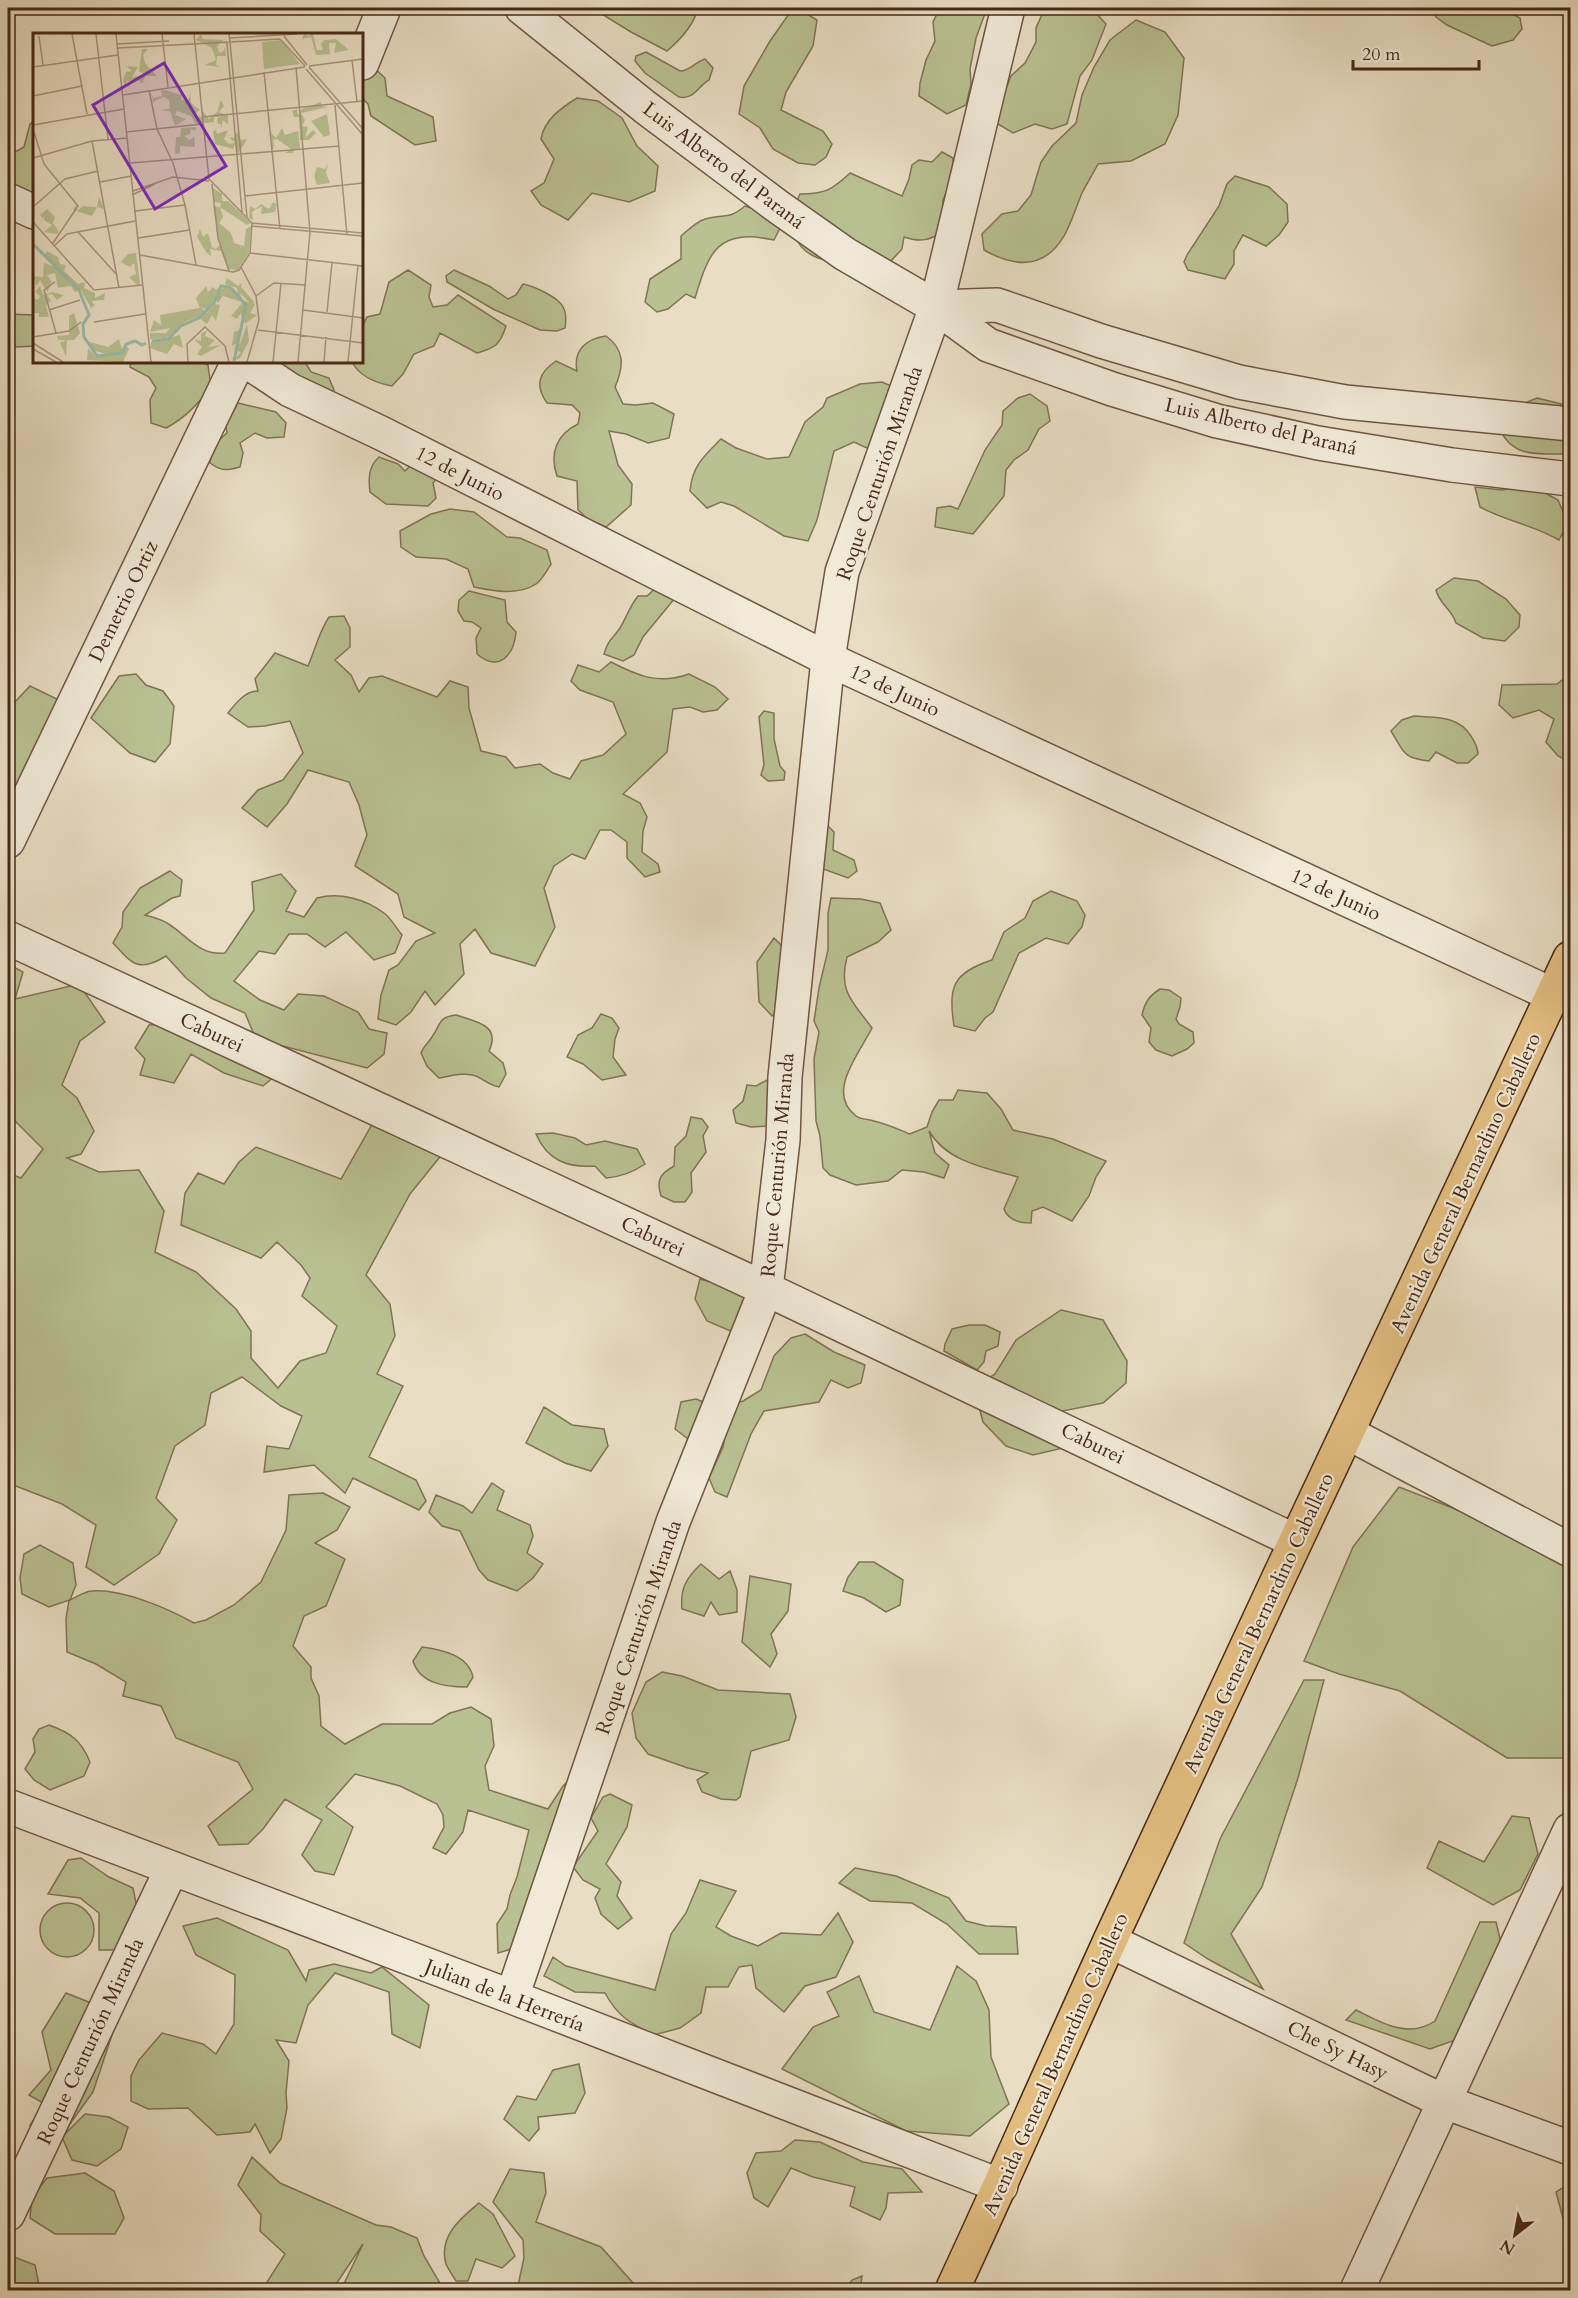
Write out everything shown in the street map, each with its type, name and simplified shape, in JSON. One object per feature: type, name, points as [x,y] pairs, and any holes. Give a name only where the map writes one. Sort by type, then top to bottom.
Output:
[{"type":"main road","name":"Avenida General Bernardino Caballero","points":[[952,2290],[1295,1541],[1348,1433],[1570,958]]},
{"type":"street","points":[[363,60],[384,8]]},
{"type":"street","name":"Luis Alberto del Paraná","points":[[522,8],[645,107],[777,206],[845,254],[936,308],[988,345],[1112,389],[1217,421],[1340,446],[1452,465],[1570,479]]},
{"type":"street","name":"Roque Centurión Miranda","points":[[512,1997],[673,1522],[766,1289],[783,1140],[785,1077],[828,658],[842,572],[936,308],[1008,8]]},
{"type":"street","points":[[8,200],[33,212]]},
{"type":"street","name":"Luis Alberto del Paraná","points":[[936,308],[997,304],[1101,341],[1239,382],[1345,402],[1570,424]]},
{"type":"street","name":"Demetrio Ortiz","points":[[8,841],[238,363]]},
{"type":"street","name":"12 de Junio","points":[[250,363],[290,390],[392,438],[828,658],[1553,995]]},
{"type":"street","points":[[1340,446],[1345,402]]},
{"type":"street","name":"Caburei","points":[[8,938],[766,1289],[1295,1541]]},
{"type":"street","points":[[1348,1433],[1570,1550]]},
{"type":"street","name":"Julian de la Herrería","points":[[8,1806],[1001,2186]]},
{"type":"street","points":[[1357,2290],[1570,1830]]},
{"type":"street","name":"Roque Centurión Miranda","points":[[8,2214],[172,1868]]},
{"type":"street","name":"Che Sy Hasy","points":[[1110,1941],[1445,2102],[1570,2148]]},
{"type":"green space","points":[[592,8],[698,8],[686,31],[667,51]]},
{"type":"green space","points":[[940,8],[987,8],[976,38],[970,69],[971,84],[966,105],[947,114],[919,96],[926,60],[935,41],[933,22]]},
{"type":"green space","points":[[1045,8],[1085,8],[1094,11],[1106,24],[1092,60],[1080,76],[1067,124],[1052,129],[1035,124],[1013,133],[998,124],[996,114],[1011,76],[1025,63],[1036,42],[1036,28]]},
{"type":"green space","points":[[1431,8],[1502,8],[1520,18],[1522,29],[1513,40],[1492,46],[1447,25],[1436,17]]},
{"type":"green space","points":[[791,11],[805,13],[817,20],[813,46],[786,92],[781,110],[823,131],[832,144],[826,157],[815,165],[798,163],[773,149],[760,128],[739,114],[744,86],[770,41]]},
{"type":"green space","points":[[1136,20],[1165,32],[1184,58],[1178,115],[1165,144],[1131,161],[1098,164],[1082,193],[1064,236],[1047,255],[1038,260],[1017,262],[995,256],[984,250],[982,234],[1002,214],[1018,211],[1031,195],[1041,162],[1052,146],[1076,123],[1082,95],[1094,67],[1110,40]]},
{"type":"green space","points":[[646,52],[680,71],[687,70],[705,59],[713,68],[709,80],[692,95],[679,97],[645,73],[635,61],[636,56]]},
{"type":"green space","points":[[372,66],[385,78],[387,96],[433,117],[436,141],[415,145],[371,116],[368,104],[363,99],[363,73]]},
{"type":"green space","points":[[577,98],[598,101],[622,118],[637,146],[658,166],[655,191],[629,202],[592,193],[568,220],[541,205],[531,191],[544,183],[554,159],[541,139],[543,132],[549,120],[559,110]]},
{"type":"green space","points":[[33,122],[33,211],[8,200],[8,156],[24,147],[30,124]]},
{"type":"green space","points":[[942,152],[953,158],[952,180],[943,200],[944,231],[925,240],[904,237],[902,249],[891,261],[825,260],[814,256],[798,243],[794,234],[793,215],[800,194],[828,190],[850,173],[902,196],[912,165],[919,160],[932,162]]},
{"type":"green space","points":[[1235,176],[1269,187],[1287,204],[1288,222],[1279,235],[1266,246],[1243,235],[1234,251],[1234,264],[1225,279],[1188,270],[1184,262],[1187,255],[1219,206],[1227,184]]},
{"type":"green space","points":[[745,206],[766,213],[781,226],[774,240],[740,237],[728,241],[711,256],[695,298],[686,294],[668,309],[657,312],[645,302],[650,279],[681,259],[681,236],[702,220],[730,215]]},
{"type":"green space","points":[[408,270],[431,285],[429,297],[433,307],[447,305],[458,295],[506,326],[501,338],[496,345],[477,353],[440,333],[434,346],[414,354],[403,374],[392,386],[369,378],[359,372],[353,363],[363,363],[363,325],[367,317],[380,314],[389,282]]},
{"type":"green space","points":[[454,270],[489,286],[508,299],[516,295],[523,284],[546,293],[563,307],[566,316],[565,328],[557,331],[540,330],[493,309],[447,282],[446,276]]},
{"type":"green space","points":[[8,314],[33,315],[33,346],[17,347],[8,343]]},
{"type":"green space","points":[[606,336],[620,353],[620,372],[615,387],[623,404],[653,403],[674,414],[669,438],[648,443],[626,434],[609,431],[618,465],[632,484],[631,505],[606,527],[588,519],[578,510],[577,481],[557,476],[554,460],[557,445],[565,433],[578,424],[580,413],[572,405],[547,403],[541,391],[540,380],[545,370],[556,361],[577,371],[577,357],[582,347],[592,340]]},
{"type":"green space","points":[[131,363],[203,363],[208,365],[211,387],[191,410],[166,428],[151,423],[150,400],[156,388],[149,377],[130,367]]},
{"type":"green space","points":[[259,363],[306,363],[311,372],[329,378],[334,390],[330,401],[290,406],[275,399]]},
{"type":"green space","points":[[882,382],[900,390],[907,409],[907,439],[867,448],[854,442],[834,451],[817,520],[808,541],[784,536],[734,506],[721,502],[707,508],[690,491],[696,468],[721,439],[736,448],[767,459],[789,457],[805,422],[823,407],[827,398],[860,384]]},
{"type":"green space","points":[[1030,394],[1047,406],[1050,421],[1039,429],[1028,450],[1014,460],[1006,470],[1004,496],[973,534],[935,527],[937,508],[950,506],[958,509],[985,450],[1002,425],[1003,411],[1018,398]]},
{"type":"green space","points":[[1537,398],[1570,406],[1570,454],[1539,454],[1521,450],[1506,439],[1500,429],[1512,408]]},
{"type":"green space","points":[[238,403],[276,412],[286,423],[284,437],[267,438],[255,433],[240,443],[243,453],[240,467],[227,470],[217,468],[210,463],[212,446],[227,433],[226,425]]},
{"type":"green space","points":[[420,456],[439,476],[433,483],[436,498],[428,506],[386,504],[370,492],[370,473],[379,457],[398,464],[405,471]]},
{"type":"green space","points":[[1531,485],[1558,500],[1568,523],[1559,540],[1540,530],[1480,507],[1475,487],[1502,490]]},
{"type":"green space","points":[[450,509],[474,512],[507,537],[520,538],[547,550],[551,564],[540,580],[529,588],[497,591],[474,587],[468,569],[446,559],[416,557],[401,547],[400,531],[431,514]]},
{"type":"green space","points":[[1454,578],[1478,581],[1506,599],[1520,615],[1519,627],[1505,641],[1483,638],[1456,623],[1436,590]]},
{"type":"green space","points":[[662,582],[675,598],[643,637],[634,655],[623,661],[604,654],[638,596],[647,596]]},
{"type":"green space","points":[[469,591],[505,600],[507,622],[516,632],[512,648],[504,659],[492,662],[477,654],[476,638],[481,628],[472,622],[464,621],[458,611],[459,600]]},
{"type":"green space","points":[[344,616],[350,628],[350,647],[335,660],[351,675],[359,692],[369,678],[382,676],[437,697],[450,681],[468,687],[469,708],[481,751],[506,757],[515,768],[540,764],[553,773],[570,779],[581,761],[603,755],[626,734],[613,702],[580,690],[571,681],[578,665],[599,672],[611,662],[640,675],[658,679],[689,674],[715,687],[728,699],[717,710],[703,712],[690,707],[673,709],[667,752],[623,794],[640,803],[647,817],[643,831],[642,852],[658,864],[660,872],[645,877],[627,858],[627,842],[611,830],[600,830],[585,859],[572,854],[554,866],[544,888],[555,927],[535,966],[491,953],[475,929],[460,944],[464,974],[435,1005],[425,991],[411,1012],[396,1025],[378,1019],[381,995],[389,970],[398,965],[416,941],[435,933],[404,917],[398,894],[355,866],[367,835],[359,805],[349,782],[308,770],[287,804],[267,827],[242,808],[258,790],[283,780],[303,753],[290,721],[248,727],[228,713],[245,695],[258,691],[255,679],[275,653],[308,666],[329,617]]},
{"type":"green space","points":[[136,674],[146,685],[163,691],[174,706],[170,744],[155,762],[130,753],[91,718],[119,676]]},
{"type":"green space","points":[[1570,674],[1570,762],[1558,756],[1546,742],[1554,719],[1539,710],[1513,718],[1499,705],[1502,685],[1557,684]]},
{"type":"green space","points":[[30,686],[59,700],[30,762],[23,771],[19,792],[8,799],[8,704],[14,703]]},
{"type":"green space","points":[[764,711],[774,713],[774,739],[780,766],[785,772],[784,780],[768,781],[761,775],[764,765],[759,717]]},
{"type":"green space","points":[[1414,716],[1446,719],[1460,724],[1471,736],[1478,754],[1468,763],[1457,763],[1436,752],[1429,761],[1409,756],[1391,731],[1402,720]]},
{"type":"green space","points":[[823,821],[834,832],[833,850],[854,860],[857,871],[848,878],[818,867]]},
{"type":"green space","points":[[170,871],[182,880],[180,896],[172,898],[145,915],[165,922],[200,948],[216,953],[225,953],[254,910],[252,882],[281,874],[296,891],[286,911],[304,917],[317,898],[343,896],[361,901],[387,915],[402,935],[395,953],[374,960],[346,932],[325,947],[307,934],[289,934],[275,954],[259,951],[234,981],[260,1000],[284,1010],[298,994],[324,996],[358,1012],[369,1029],[387,1033],[384,1054],[367,1068],[283,1046],[257,1042],[245,1013],[211,998],[186,978],[166,956],[142,965],[125,956],[113,943],[122,927],[123,912],[140,888]]},
{"type":"green space","points":[[1051,891],[1077,901],[1085,915],[1082,927],[1068,944],[1046,938],[1019,953],[993,1012],[975,1031],[954,1026],[953,991],[961,976],[992,960],[1004,932],[1025,918],[1033,901]]},
{"type":"green space","points":[[831,898],[861,899],[880,903],[891,930],[878,942],[847,957],[844,979],[846,988],[853,1003],[872,1028],[853,1061],[844,1084],[847,1106],[858,1117],[910,1134],[927,1127],[939,1100],[953,1100],[958,1090],[987,1093],[1001,1109],[1013,1130],[1053,1139],[1106,1161],[1096,1177],[1089,1196],[1072,1221],[1043,1207],[1032,1211],[1031,1223],[1011,1218],[1004,1209],[1018,1177],[981,1167],[957,1157],[937,1142],[929,1131],[935,1153],[949,1165],[944,1178],[924,1172],[902,1170],[888,1181],[856,1185],[830,1175],[823,1168],[816,1121],[814,1059],[819,1032],[814,1021],[828,950],[828,913]]},
{"type":"green space","points":[[774,938],[787,951],[781,1007],[772,1016],[759,1002],[757,962]]},
{"type":"green space","points":[[8,964],[23,972],[15,999],[79,984],[105,1022],[80,1041],[62,1085],[77,1098],[94,1131],[81,1154],[67,1158],[99,1172],[139,1170],[164,1211],[155,1252],[196,1272],[236,1309],[251,1331],[251,1358],[278,1388],[300,1361],[326,1353],[337,1326],[302,1296],[310,1278],[301,1265],[277,1242],[261,1258],[181,1225],[185,1193],[198,1173],[224,1184],[239,1162],[256,1147],[341,1179],[383,1105],[443,1153],[410,1194],[366,1275],[390,1304],[395,1336],[377,1374],[403,1386],[369,1457],[416,1480],[426,1501],[419,1510],[353,1478],[345,1493],[314,1465],[264,1472],[267,1446],[289,1449],[302,1416],[281,1406],[242,1377],[211,1393],[205,1425],[175,1446],[156,1498],[177,1520],[159,1554],[114,1585],[86,1567],[96,1525],[62,1504],[8,1483],[8,1173],[21,1178],[43,1149],[8,1114]]},
{"type":"green space","points":[[1160,989],[1169,990],[1181,998],[1176,1019],[1179,1024],[1193,1032],[1194,1043],[1172,1056],[1156,1050],[1149,1042],[1151,1028],[1142,1015],[1148,1000]]},
{"type":"green space","points":[[601,1014],[612,1018],[619,1028],[613,1057],[626,1075],[602,1080],[583,1064],[567,1057],[578,1035],[592,1028]]},
{"type":"green space","points":[[456,1015],[485,1026],[492,1035],[489,1051],[503,1063],[506,1074],[499,1087],[469,1074],[439,1078],[427,1066],[422,1051],[443,1019]]},
{"type":"green space","points":[[171,1024],[275,1076],[263,1086],[224,1073],[191,1054],[174,1083],[140,1075],[145,1059],[135,1048],[149,1025]]},
{"type":"green space","points":[[769,1079],[769,1126],[751,1127],[736,1123],[733,1110],[743,1101],[747,1085],[756,1086]]},
{"type":"green space","points":[[691,1117],[702,1119],[708,1127],[703,1136],[706,1152],[691,1173],[692,1192],[685,1202],[674,1202],[661,1196],[659,1182],[662,1175],[674,1166],[675,1147],[686,1136]]},
{"type":"green space","points":[[553,1133],[575,1138],[586,1145],[605,1141],[637,1149],[645,1164],[626,1174],[606,1178],[595,1166],[567,1164],[552,1156],[536,1134]]},
{"type":"green space","points":[[700,1279],[767,1297],[747,1338],[707,1321],[695,1299]]},
{"type":"green space","points":[[1061,1310],[1103,1320],[1127,1361],[1126,1383],[1103,1403],[1057,1412],[1063,1448],[1033,1455],[1006,1446],[983,1422],[978,1403],[984,1381],[995,1374],[1016,1340]]},
{"type":"green space","points":[[969,1325],[985,1325],[1000,1332],[998,1346],[986,1351],[984,1362],[977,1370],[944,1351],[952,1329]]},
{"type":"green space","points":[[805,1334],[834,1352],[865,1365],[861,1383],[848,1388],[831,1380],[819,1402],[764,1411],[751,1434],[727,1497],[715,1492],[709,1478],[723,1447],[731,1405],[761,1390],[774,1356],[791,1338]]},
{"type":"green space","points":[[696,1399],[708,1404],[683,1461],[688,1439],[675,1429],[681,1402]]},
{"type":"green space","points":[[544,1407],[572,1425],[604,1429],[608,1446],[591,1471],[565,1463],[526,1443]]},
{"type":"green space","points":[[492,1483],[504,1491],[497,1510],[530,1525],[533,1536],[527,1553],[543,1564],[533,1578],[517,1591],[488,1580],[479,1570],[460,1531],[442,1526],[429,1512],[436,1495],[463,1506],[472,1513]]},
{"type":"green space","points":[[1399,1487],[1473,1516],[1570,1568],[1570,1758],[1507,1758],[1400,1691],[1339,1674],[1304,1661],[1353,1547]]},
{"type":"green space","points":[[323,1493],[350,1507],[337,1530],[315,1543],[345,1559],[326,1606],[304,1616],[293,1646],[311,1667],[311,1678],[319,1696],[321,1726],[345,1744],[382,1724],[432,1724],[450,1713],[471,1707],[491,1719],[494,1746],[485,1766],[489,1790],[548,1809],[563,1786],[575,1774],[521,1946],[498,1953],[497,1924],[507,1909],[529,1830],[468,1810],[463,1832],[446,1854],[433,1848],[444,1827],[443,1815],[437,1804],[400,1786],[355,1774],[326,1807],[353,1827],[334,1875],[315,1871],[302,1855],[322,1820],[285,1799],[263,1829],[248,1844],[219,1845],[208,1826],[253,1789],[238,1762],[176,1738],[161,1706],[123,1696],[126,1682],[96,1664],[67,1652],[66,1619],[69,1600],[49,1607],[22,1594],[20,1578],[24,1554],[40,1545],[73,1563],[76,1585],[70,1600],[89,1591],[104,1591],[131,1596],[171,1611],[194,1623],[206,1620],[234,1605],[261,1582],[286,1530],[289,1495]]},
{"type":"green space","points":[[859,1562],[874,1562],[903,1580],[900,1605],[886,1612],[864,1598],[843,1591],[848,1577]]},
{"type":"green space","points":[[701,1564],[719,1579],[730,1571],[737,1590],[737,1612],[719,1615],[711,1602],[704,1616],[682,1609],[685,1584]]},
{"type":"green space","points":[[750,1576],[791,1584],[788,1611],[771,1634],[777,1654],[770,1667],[742,1642]]},
{"type":"green space","points":[[422,1647],[446,1652],[466,1663],[473,1677],[467,1687],[435,1683],[421,1675],[413,1661]]},
{"type":"green space","points":[[662,1672],[682,1676],[718,1690],[790,1694],[796,1717],[789,1740],[751,1751],[740,1797],[736,1800],[721,1799],[702,1792],[697,1780],[708,1773],[648,1754],[636,1738],[632,1713],[646,1682]]},
{"type":"green space","points":[[1304,1680],[1324,1680],[1298,1778],[1262,1887],[1231,1934],[1263,1989],[1184,1943],[1220,1839]]},
{"type":"green space","points":[[49,1725],[74,1738],[83,1748],[90,1762],[84,1776],[50,1790],[34,1780],[25,1769],[35,1752],[33,1739],[39,1729]]},
{"type":"green space","points":[[610,1794],[632,1805],[627,1827],[606,1864],[621,1882],[617,1896],[632,1918],[618,1929],[601,1914],[595,1898],[600,1889],[583,1880],[573,1867],[598,1831],[591,1818],[603,1797]]},
{"type":"green space","points":[[1512,1816],[1529,1818],[1538,1854],[1520,1890],[1493,1905],[1427,1868],[1439,1841],[1484,1862]]},
{"type":"green space","points":[[81,1858],[109,1877],[133,1888],[138,1913],[116,1950],[99,1950],[99,1913],[80,1898],[48,1894],[68,1860]]},
{"type":"green space","points":[[855,1868],[896,1876],[949,1898],[966,1921],[986,1926],[1016,1927],[1018,1954],[979,1954],[947,1924],[912,1903],[870,1901],[839,1883]]},
{"type":"green space","points":[[700,1880],[736,1891],[716,1927],[731,1936],[758,1946],[781,1933],[821,1935],[838,1913],[853,1942],[836,1977],[805,1986],[784,2012],[756,1988],[752,1965],[739,1967],[728,1987],[706,1987],[701,2013],[680,2028],[654,2035],[625,2018],[605,1993],[575,1992],[544,1976],[553,1957],[566,1966],[655,1990],[671,1934],[686,1913]]},
{"type":"green space","points":[[67,1903],[77,1905],[86,1911],[92,1920],[94,1930],[92,1940],[86,1949],[77,1955],[67,1957],[57,1955],[48,1949],[42,1940],[40,1930],[42,1920],[48,1911],[57,1905]]},
{"type":"green space","points":[[217,1918],[288,1950],[306,1981],[309,1970],[334,1964],[371,1973],[382,1967],[429,2005],[420,2048],[392,2034],[389,1992],[335,1973],[308,2005],[296,2043],[276,2040],[289,2061],[287,2108],[281,2139],[270,2153],[255,2124],[250,2132],[217,2135],[188,2108],[148,2109],[131,2101],[131,2076],[139,2060],[162,2033],[203,2044],[216,2054],[234,2024],[235,1975],[196,1955],[183,1926]]},
{"type":"green space","points":[[1480,1922],[1496,1922],[1503,1951],[1470,2004],[1464,2037],[1430,2049],[1346,2020],[1356,2010],[1385,2024],[1405,2029],[1415,2029],[1435,2021]]},
{"type":"green space","points":[[957,1966],[976,1981],[989,2010],[991,2057],[1009,2104],[970,2136],[906,2131],[782,2069],[813,2027],[839,2016],[827,1992],[859,1976],[874,2012],[930,2030]]},
{"type":"green space","points":[[66,1993],[119,2014],[93,2092],[67,2128],[30,2125],[45,2104],[29,2095],[51,2070],[42,2032]]},
{"type":"green space","points":[[579,2064],[585,2093],[575,2113],[538,2117],[539,2129],[529,2141],[504,2119],[517,2096],[536,2100],[553,2070]]},
{"type":"green space","points":[[85,2114],[109,2117],[128,2127],[121,2149],[97,2166],[72,2160],[62,2137]]},
{"type":"green space","points":[[795,2140],[820,2142],[863,2162],[902,2169],[922,2192],[888,2193],[886,2208],[880,2220],[850,2206],[855,2187],[813,2177],[791,2168],[768,2207],[754,2198],[747,2173],[756,2153],[781,2151]]},
{"type":"green space","points":[[252,2157],[280,2183],[376,2225],[391,2227],[417,2238],[424,2256],[444,2290],[341,2290],[363,2244],[332,2290],[262,2290],[285,2254],[260,2231],[261,2215],[238,2185]]},
{"type":"green space","points":[[510,2169],[544,2173],[546,2193],[536,2222],[601,2247],[633,2283],[631,2290],[517,2290],[524,2258],[523,2240],[493,2202]]},
{"type":"green space","points":[[85,2173],[114,2191],[124,2218],[115,2234],[55,2234],[30,2218],[32,2197],[47,2178]]},
{"type":"green space","points":[[1570,2183],[1570,2229],[1565,2226],[1556,2192]]},
{"type":"green space","points":[[479,2203],[493,2214],[515,2256],[502,2268],[476,2259],[468,2281],[456,2281],[446,2264],[445,2245],[453,2229]]},
{"type":"green space","points":[[14,2257],[35,2265],[40,2290],[8,2290],[8,2264]]},
{"type":"green space","points":[[862,2276],[860,2290],[845,2290],[852,2280]]}]
